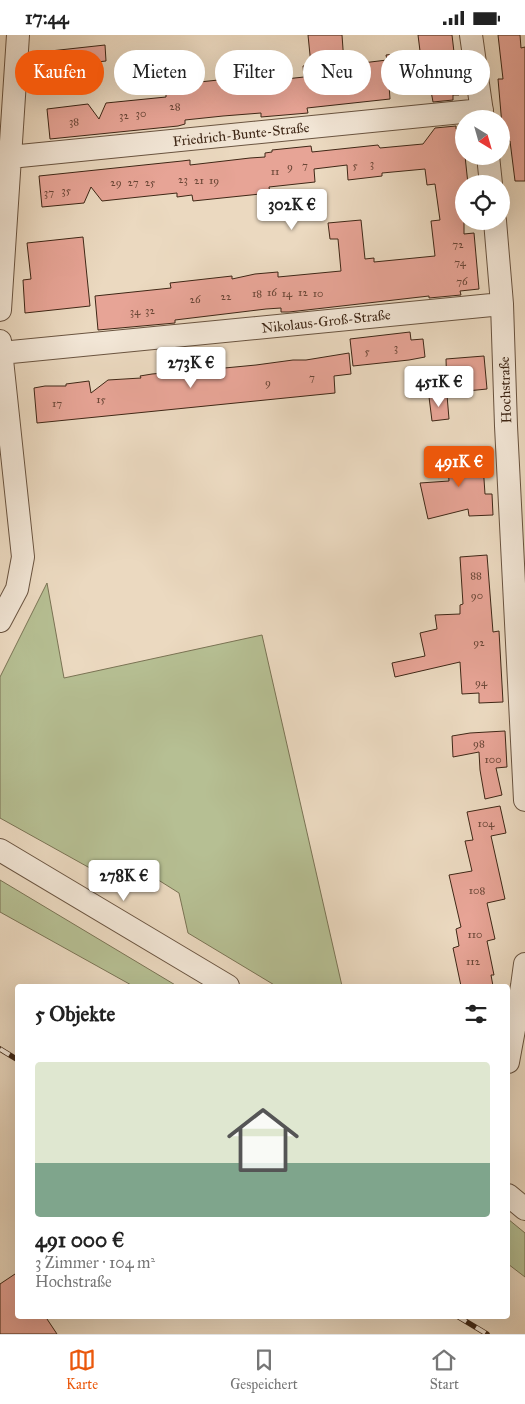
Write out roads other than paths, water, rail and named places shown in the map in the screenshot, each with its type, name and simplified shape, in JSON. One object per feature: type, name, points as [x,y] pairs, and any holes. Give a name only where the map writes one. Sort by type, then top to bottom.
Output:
[{"type":"street","points":[[0,310],[5,156],[18,35]]},
{"type":"street","points":[[471,35],[481,110]]},
{"type":"street","name":"Friedrich-Bunte-Straße","points":[[5,156],[455,116]]},
{"type":"street","name":"Hochstraße","points":[[496,230],[502,303],[506,426],[525,799]]},
{"type":"street","name":"Nikolaus-Groß-Straße","points":[[1,347],[502,303]]},
{"type":"street","points":[[0,621],[16,589],[23,557],[1,347]]},
{"type":"street","points":[[0,850],[225,984]]},
{"type":"street","points":[[510,1053],[524,987],[525,964]]},
{"type":"street","points":[[510,1197],[525,1209]]},
{"type":"railway","points":[[0,1049],[15,1058]]},
{"type":"railway","points":[[462,1319],[487,1334]]}]
